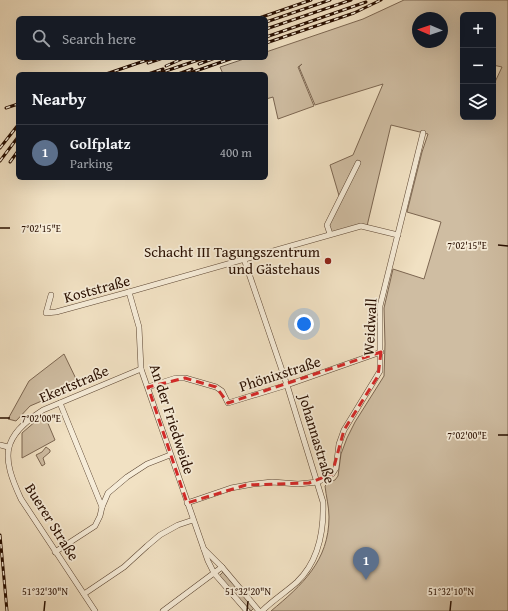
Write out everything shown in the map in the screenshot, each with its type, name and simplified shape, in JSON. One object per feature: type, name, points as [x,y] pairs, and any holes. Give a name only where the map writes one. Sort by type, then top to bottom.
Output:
[{"type":"street","name":"Weidwall","points":[[318,482],[332,474],[336,468],[339,444],[344,430],[378,376],[381,366],[380,306],[423,133]]},
{"type":"street","points":[[330,234],[327,225],[358,163]]},
{"type":"street","name":"Koststraße","points":[[51,295],[46,313],[56,312],[130,292],[244,258],[361,226],[398,235]]},
{"type":"street","name":"Johannastraße","points":[[244,258],[318,482],[323,502],[324,516],[322,532],[314,560],[304,575],[296,583],[262,611]]},
{"type":"street","name":"An der Friedweide","points":[[130,292],[139,328],[141,369],[208,561],[214,573],[247,611]]},
{"type":"street","name":"Phönixstraße","points":[[148,386],[176,378],[185,378],[222,390],[228,403],[287,385],[381,352]]},
{"type":"street","name":"Ekertstraße","points":[[8,447],[17,431],[28,419],[42,410],[141,369]]},
{"type":"street","points":[[60,403],[102,507]]},
{"type":"street","points":[[0,445],[8,447]]},
{"type":"street","name":"Buerer Straße","points":[[8,447],[9,467],[14,484],[21,499],[95,611]]},
{"type":"street","points":[[56,552],[95,526],[108,493],[127,477],[147,464],[170,455]]},
{"type":"street","points":[[187,503],[231,488],[253,484],[272,482],[298,484],[318,482]]},
{"type":"street","points":[[96,492],[108,493]]},
{"type":"street","points":[[84,594],[124,567],[160,535],[178,525],[193,520]]},
{"type":"street","name":"An der Friedweide","points":[[204,549],[262,611]]},
{"type":"street","points":[[163,611],[222,567]]},
{"type":"highlighted area","points":[[381,352],[378,376],[344,430],[332,474],[309,483],[246,485],[187,503],[148,387],[185,378],[216,387],[228,403]]},
{"type":"shaded area","points":[[404,0],[508,0],[508,611],[271,611],[293,592],[312,571],[324,547],[328,533],[329,517],[325,486],[329,482],[335,480],[338,476],[341,454],[347,438],[355,422],[384,376],[384,308],[393,269],[424,279],[441,222],[407,212],[428,134],[391,125],[367,226],[330,234],[327,225],[340,199],[330,165],[353,155],[383,84],[315,105],[299,67],[302,64],[298,67],[314,106],[278,119],[273,97],[268,98],[268,72],[222,72],[220,67],[241,60],[268,60],[268,51],[363,19]]},
{"type":"shaded area","points":[[64,354],[79,385],[30,406],[16,421],[8,419],[29,381]]},
{"type":"shaded area","points":[[44,414],[55,440],[22,458],[22,433]]},
{"type":"shaded area","points":[[46,447],[50,450],[50,452],[43,458],[45,464],[42,466],[36,455],[42,452]]},
{"type":"shaded area","points":[[223,572],[254,608],[251,611],[219,576]]},
{"type":"railway","points":[[265,16],[311,0]]},
{"type":"railway","points":[[268,21],[330,0]]},
{"type":"railway","points":[[268,28],[351,0]]},
{"type":"railway","points":[[268,42],[354,13],[381,0]]},
{"type":"railway","points":[[268,36],[366,2]]},
{"type":"railway","points":[[112,72],[147,60]]},
{"type":"railway","points":[[148,63],[157,60]]},
{"type":"railway","points":[[166,66],[180,60]]},
{"type":"railway","points":[[163,72],[198,60]]},
{"type":"railway","points":[[199,64],[210,60]]},
{"type":"railway","points":[[193,72],[227,60]]},
{"type":"railway","points":[[154,72],[163,69]]},
{"type":"railway","points":[[184,72],[192,69]]},
{"type":"railway","points":[[6,108],[16,105]]},
{"type":"railway","points":[[0,148],[16,128]]},
{"type":"railway","points":[[0,161],[16,140]]},
{"type":"railway","points":[[10,162],[16,154]]},
{"type":"railway","points":[[0,535],[7,611]]},
{"type":"place","name":"Schacht III Tagungszentrum und Gästehaus","points":[[328,261]]},
{"type":"place","name":"Golfplatz","points":[[366,580]]}]
